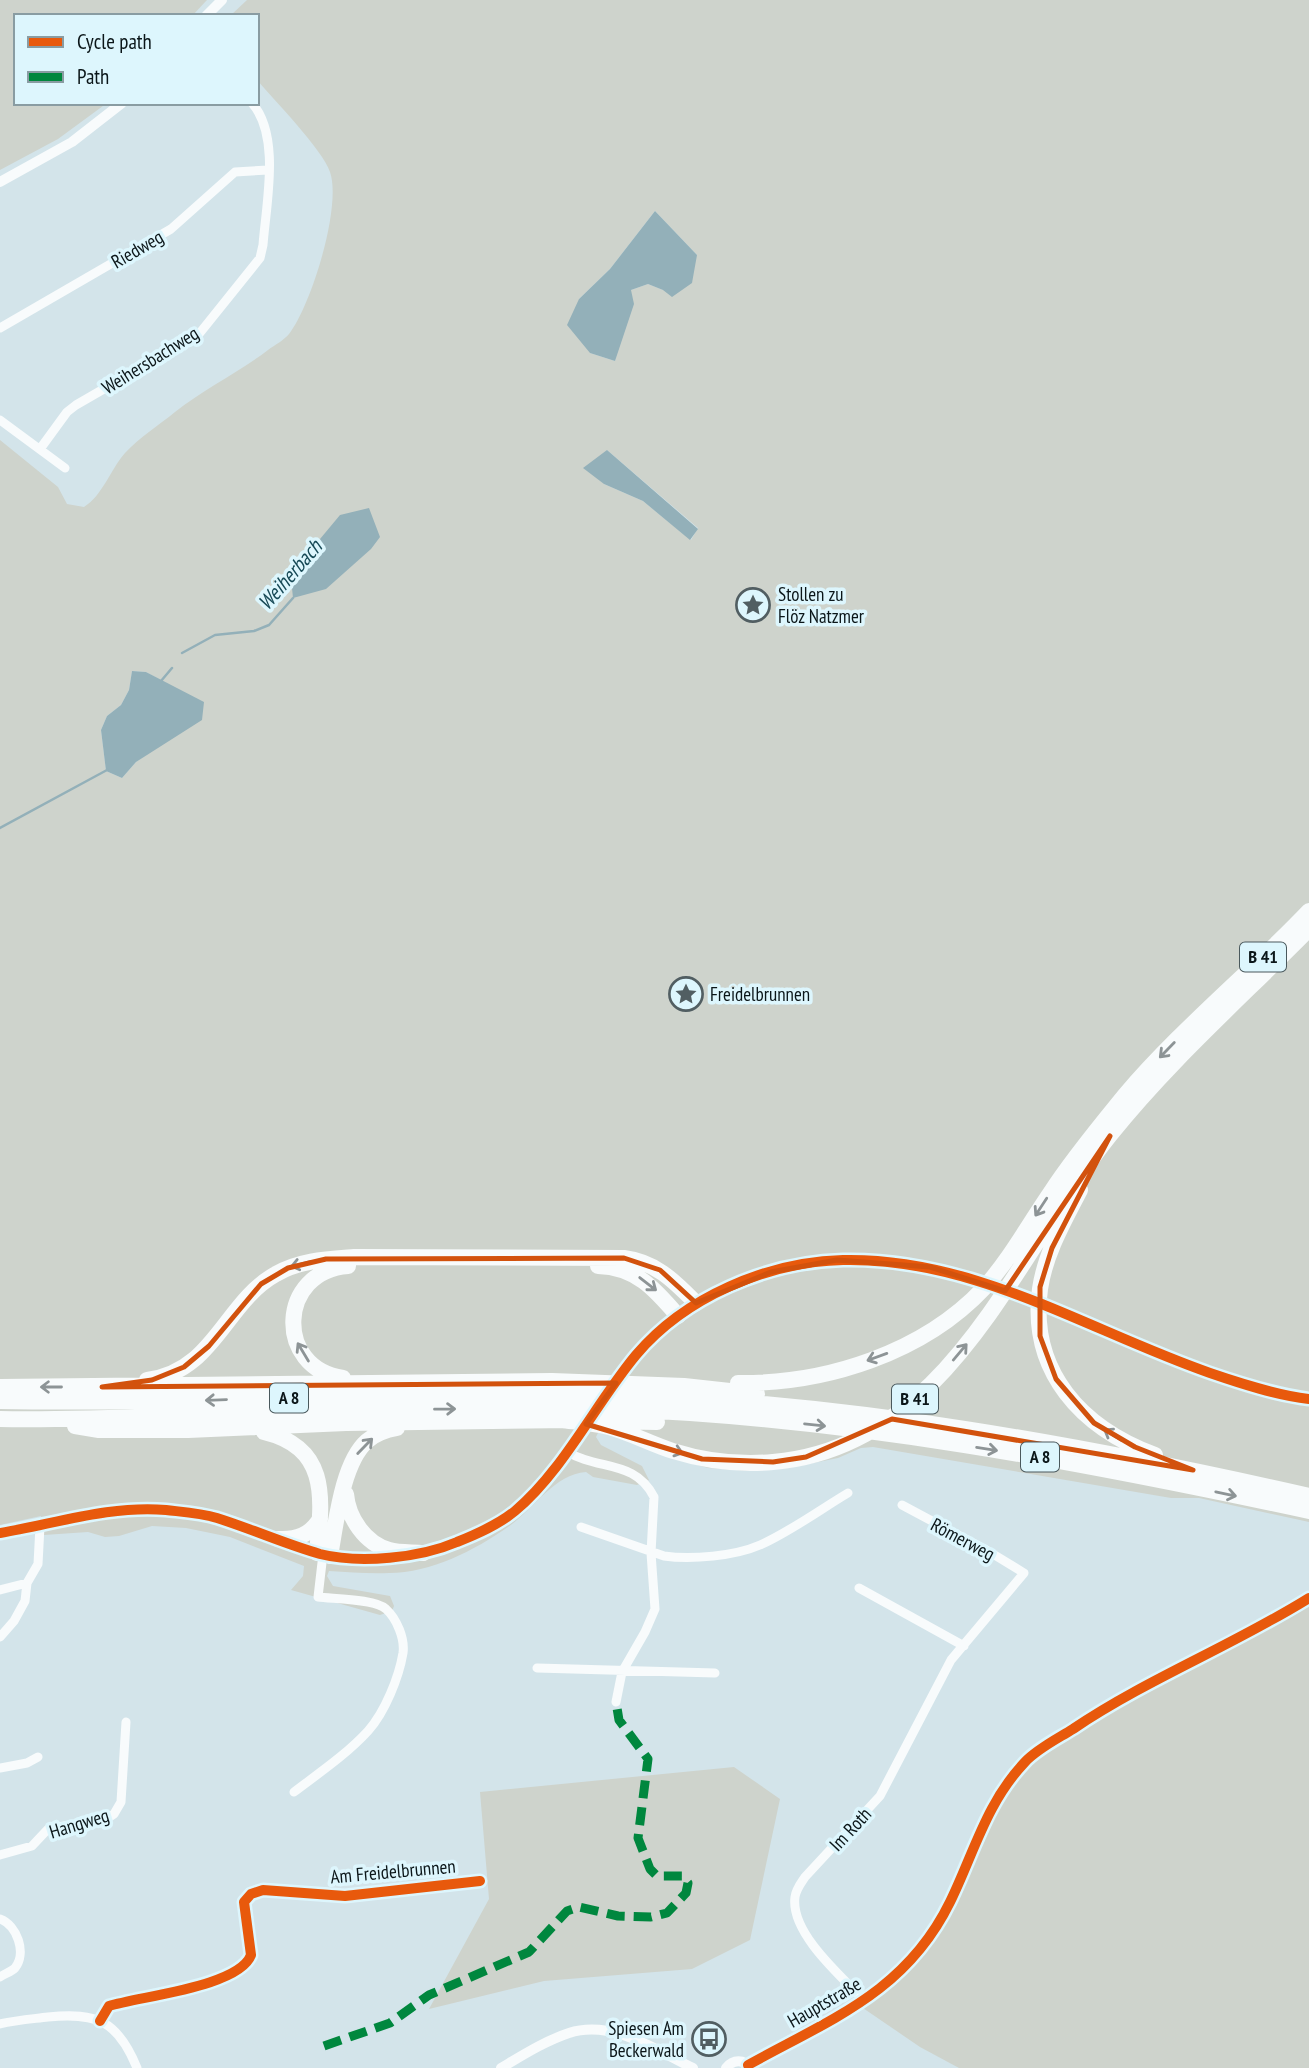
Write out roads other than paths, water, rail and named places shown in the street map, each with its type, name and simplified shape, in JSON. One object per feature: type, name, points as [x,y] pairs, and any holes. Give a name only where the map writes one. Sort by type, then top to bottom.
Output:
[{"type":"highway","name":"B 41","points":[[684,1386],[776,1383],[813,1377],[888,1353],[946,1320],[984,1288],[1080,1151],[1128,1093],[1309,911]]},
{"type":"highway","name":"B 41","points":[[619,1407],[672,1451],[702,1459],[737,1463],[773,1462],[806,1457],[847,1443],[888,1421],[927,1388],[970,1340],[1075,1182],[1110,1136],[1164,1073],[1309,929]]},
{"type":"highway","points":[[1110,1136],[1052,1248],[1040,1287],[1040,1336],[1056,1378],[1071,1401],[1094,1423],[1116,1438],[1154,1455],[1176,1460],[1193,1470]]},
{"type":"highway","points":[[102,1387],[152,1380],[184,1367],[209,1346],[261,1284],[288,1268],[326,1259],[624,1258],[660,1269],[696,1303]]},
{"type":"highway","points":[[678,1316],[646,1281],[632,1273],[604,1266],[356,1265],[339,1266],[325,1271],[307,1284],[295,1306],[293,1318],[294,1333],[303,1355],[325,1374],[340,1378],[619,1407],[684,1386],[768,1395],[838,1412]]},
{"type":"highway","points":[[0,1387],[384,1382]]},
{"type":"highway","name":"A 8","points":[[0,1401],[197,1401],[498,1393],[919,1438],[1064,1461],[1309,1511]]},
{"type":"highway","points":[[323,1554],[357,1453],[366,1442],[379,1434],[394,1428],[574,1401]]},
{"type":"highway","name":"A 8","points":[[0,1419],[469,1408],[574,1401]]},
{"type":"highway","name":"A 8","points":[[619,1407],[838,1412],[935,1425],[1193,1470],[1309,1496]]},
{"type":"highway","points":[[34,1420],[99,1430],[444,1422]]},
{"type":"highway","points":[[248,1428],[284,1438],[308,1458],[319,1482],[323,1554]]},
{"type":"highway","points":[[346,1481],[347,1503],[358,1528],[367,1537],[378,1546],[391,1551],[423,1553]]},
{"type":"highway","points":[[278,1539],[289,1540],[308,1534],[320,1519]]},
{"type":"street","points":[[208,14],[222,0]]},
{"type":"street","points":[[0,182],[72,142],[119,105]]},
{"type":"street","name":"Weihersbachweg","points":[[40,449],[67,412],[76,405],[199,334],[260,258],[270,146],[267,130],[253,105]]},
{"type":"street","name":"Riedweg","points":[[0,328],[171,229],[235,172],[268,170]]},
{"type":"street","points":[[0,420],[65,468]]},
{"type":"street","points":[[0,1533],[124,1510],[153,1509],[213,1517],[323,1554],[359,1558],[423,1553],[452,1544],[484,1530],[514,1511],[542,1483],[637,1353],[678,1316],[696,1303],[726,1288],[771,1272],[837,1260],[902,1262],[946,1271],[1062,1313],[1195,1368],[1239,1383],[1309,1399]]},
{"type":"street","points":[[566,1451],[589,1463],[626,1470],[639,1476],[654,1497],[651,1553],[655,1608],[645,1632],[622,1672],[616,1702]]},
{"type":"street","points":[[581,1527],[651,1553],[676,1558],[733,1553],[761,1544],[848,1493]]},
{"type":"street","name":"Römerweg","points":[[902,1505],[1024,1573]]},
{"type":"street","points":[[0,1637],[25,1601],[27,1583],[38,1564],[40,1526]]},
{"type":"street","points":[[294,1792],[370,1728],[383,1707],[403,1651],[400,1628],[386,1608],[370,1603],[318,1597],[323,1554]]},
{"type":"street","name":"Im Roth","points":[[865,2001],[810,1942],[801,1926],[795,1897],[806,1877],[887,1785],[944,1674],[1024,1573]]},
{"type":"street","points":[[0,1590],[27,1583]]},
{"type":"street","points":[[859,1588],[964,1646]]},
{"type":"street","name":"Hauptstraße","points":[[726,2068],[730,2063],[738,2061],[750,2066],[865,2001],[912,1961],[950,1902],[990,1808],[1026,1761],[1101,1710],[1309,1598]]},
{"type":"street","points":[[537,1668],[715,1673]]},
{"type":"street","name":"Hangweg","points":[[0,1855],[32,1846],[48,1829],[108,1818],[114,1814],[121,1802],[126,1722]]},
{"type":"street","points":[[0,1768],[27,1763],[38,1757]]},
{"type":"street","name":"Am Freidelbrunnen","points":[[100,2021],[109,2006],[174,1993],[207,1983],[245,1966],[251,1955],[244,1902],[258,1891],[345,1896],[480,1881]]},
{"type":"street","points":[[0,1919],[7,1922],[19,1939],[18,1960],[14,1969],[0,1977]]},
{"type":"street","points":[[0,2024],[75,2014],[100,2021],[118,2034],[136,2068]]},
{"type":"street","points":[[501,2068],[573,2032],[595,2031],[633,2038],[693,2068]]},
{"type":"water","points":[[655,211],[697,255],[692,283],[672,297],[648,284],[631,290],[634,304],[615,361],[590,353],[567,325],[579,299],[610,269]]},
{"type":"water","points":[[607,450],[698,529],[690,540],[643,501],[604,484],[583,468]]},
{"type":"water","points":[[369,508],[380,537],[371,549],[326,589],[293,598],[292,588],[303,559],[340,515]]},
{"type":"water","points":[[132,671],[146,672],[204,702],[202,720],[136,762],[122,778],[106,771],[101,730],[107,716],[121,705],[129,690]]},
{"type":"waterway","name":"Weiherbach","points":[[182,653],[215,635],[254,631],[269,625],[293,598]]},
{"type":"waterway","name":"Weiherbach","points":[[161,681],[172,668]]},
{"type":"waterway","name":"Weiherbach","points":[[0,828],[107,770]]},
{"type":"place","name":"Stollen zu Flöz Natzmer","points":[[753,605]]},
{"type":"place","name":"Freidelbrunnen","points":[[686,994]]},
{"type":"place","name":"Spiesen Am Beckerwald","points":[[709,2039]]}]
